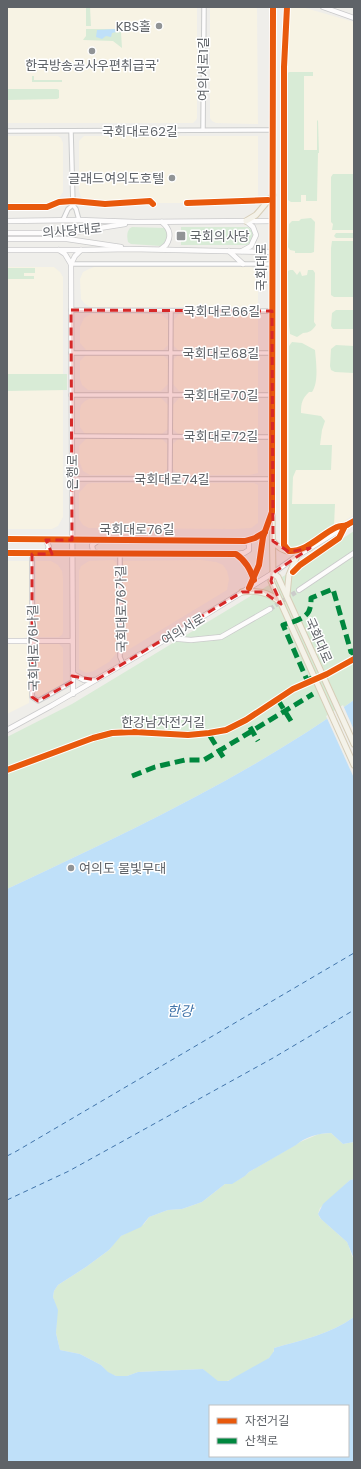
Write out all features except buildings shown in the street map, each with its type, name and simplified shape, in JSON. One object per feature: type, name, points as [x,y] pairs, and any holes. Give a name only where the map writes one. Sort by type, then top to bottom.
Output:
[{"type":"main road","name":"국회대로","points":[[273,7],[272,512],[274,573],[271,581],[354,765]]},
{"type":"main road","points":[[323,7],[354,18]]},
{"type":"main road","points":[[241,251],[251,246],[256,235],[254,227],[246,221],[256,215],[273,195]]},
{"type":"main road","name":"의사당대로","points":[[8,221],[273,221]]},
{"type":"main road","name":"의사당대로","points":[[7,234],[68,233],[136,222]]},
{"type":"main road","points":[[157,250],[163,248],[169,241],[168,227],[162,222]]},
{"type":"main road","name":"의사당대로","points":[[7,239],[67,239],[130,249]]},
{"type":"main road","name":"의사당대로","points":[[7,250],[130,249],[272,252]]},
{"type":"main road","points":[[59,250],[65,254],[71,264]]},
{"type":"main road","points":[[71,264],[75,256],[81,250]]},
{"type":"main road","points":[[229,251],[243,264]]},
{"type":"main road","name":"은행로","points":[[71,264],[72,694]]},
{"type":"main road","points":[[249,588],[254,580],[259,565],[265,532],[272,512]]},
{"type":"main road","name":"여의서로","points":[[7,730],[168,638],[274,573],[297,556],[354,521]]},
{"type":"main road","name":"국회대로76길","points":[[7,539],[245,541],[255,538],[265,532]]},
{"type":"main road","points":[[46,540],[49,547],[46,554]]},
{"type":"main road","points":[[99,540],[92,545],[92,548],[95,553],[100,554]]},
{"type":"main road","points":[[236,554],[244,553],[249,550],[249,544],[245,541]]},
{"type":"main road","points":[[273,541],[279,548],[289,552],[297,552],[310,548]]},
{"type":"main road","points":[[299,590],[354,553]]},
{"type":"main road","name":"국회대로76길","points":[[7,554],[236,554]]},
{"type":"main road","points":[[236,554],[246,562],[254,580]]},
{"type":"main road","points":[[287,596],[289,575],[297,556]]},
{"type":"main road","name":"국회대로","points":[[274,573],[278,577],[287,596],[354,744]]},
{"type":"main road","points":[[242,592],[263,592],[273,597],[281,604]]},
{"type":"main road","points":[[168,638],[191,640],[221,637],[270,609]]},
{"type":"main road","points":[[7,642],[72,641]]},
{"type":"main road","points":[[72,671],[73,674],[81,678],[96,680]]},
{"type":"street","name":"여의서로1길","points":[[203,130],[204,7]]},
{"type":"street","name":"국회대로62길","points":[[7,131],[273,130]]},
{"type":"street","name":"의사당대로","points":[[71,131],[73,204]]},
{"type":"street","points":[[63,220],[68,209],[73,204],[79,220]]},
{"type":"street","points":[[71,264],[272,264]]},
{"type":"street","name":"국회대로66길","points":[[71,310],[272,311]]},
{"type":"street","name":"국회대로66길","points":[[171,310],[171,353]]},
{"type":"street","name":"국회대로68길","points":[[71,353],[272,353]]},
{"type":"street","name":"국회대로68길","points":[[170,395],[171,353]]},
{"type":"street","name":"국회대로70길","points":[[71,395],[272,395]]},
{"type":"street","name":"국회대로70길","points":[[170,395],[170,436]]},
{"type":"street","name":"국회대로72길","points":[[72,436],[272,436]]},
{"type":"street","name":"국회대로72길","points":[[170,436],[170,479]]},
{"type":"street","name":"국회대로74길","points":[[72,479],[272,479]]},
{"type":"street","name":"국회대로76나길","points":[[32,554],[32,697],[38,702],[72,682]]},
{"type":"street","name":"국회대로76가길","points":[[120,554],[120,656],[123,664]]},
{"type":"highlighted area","points":[[71,310],[272,311],[273,541],[289,552],[310,548],[273,573],[271,581],[281,604],[263,592],[242,592],[96,680],[72,676],[72,682],[38,701],[32,697],[32,554],[52,554],[46,540],[72,540]]},
{"type":"shaded area","points":[[7,7],[197,7],[196,120],[193,123],[7,123]]},
{"type":"shaded area","points":[[210,7],[256,7],[257,9],[258,124],[216,123],[210,118]]},
{"type":"shaded area","points":[[287,7],[302,7],[354,22],[354,515],[295,551],[287,549],[286,546]]},
{"type":"shaded area","points":[[7,136],[58,136],[61,138],[63,143],[63,192],[57,201],[54,203],[7,203]]},
{"type":"shaded area","points":[[84,136],[258,136],[258,200],[252,203],[90,203],[81,197],[79,191],[79,141]]},
{"type":"shaded area","points":[[7,267],[54,267],[63,277],[63,517],[58,526],[52,529],[7,529]]},
{"type":"shaded area","points":[[94,267],[251,267],[258,271],[258,305],[254,307],[91,307],[85,304],[81,299],[80,279],[83,272]]},
{"type":"shaded area","points":[[91,314],[161,314],[168,320],[168,345],[163,350],[86,350],[80,343],[80,327],[84,318]]},
{"type":"shaded area","points":[[179,314],[254,314],[258,316],[258,349],[178,350],[173,345],[173,321]]},
{"type":"shaded area","points":[[86,355],[163,355],[168,360],[168,384],[161,391],[88,390],[82,385],[80,379],[80,361]]},
{"type":"shaded area","points":[[178,355],[258,355],[258,389],[253,391],[179,391],[173,384],[173,360]]},
{"type":"shaded area","points":[[161,398],[168,405],[168,429],[162,434],[85,434],[80,427],[81,405],[89,399]]},
{"type":"shaded area","points":[[179,398],[256,399],[258,400],[258,433],[178,434],[173,429],[173,405]]},
{"type":"shaded area","points":[[86,439],[162,439],[167,444],[167,469],[162,475],[90,475],[83,471],[80,463],[79,446]]},
{"type":"shaded area","points":[[178,439],[257,439],[258,473],[250,475],[179,475],[173,469],[173,444]]},
{"type":"shaded area","points":[[254,483],[258,485],[258,523],[251,528],[234,529],[89,528],[83,525],[79,519],[79,493],[87,484]]},
{"type":"shaded area","points":[[113,560],[117,565],[118,648],[115,655],[109,662],[94,671],[86,673],[79,669],[79,571],[81,566],[89,561]]},
{"type":"shaded area","points":[[201,560],[216,562],[223,565],[227,571],[229,579],[227,590],[123,653],[123,561]]},
{"type":"shaded area","points":[[7,561],[29,561],[29,633],[28,636],[24,638],[7,638]]},
{"type":"shaded area","points":[[36,561],[51,561],[58,565],[62,571],[63,632],[59,637],[39,637],[36,633]]},
{"type":"shaded area","points":[[7,644],[26,644],[29,647],[29,703],[7,714]]},
{"type":"shaded area","points":[[39,644],[59,644],[63,648],[63,684],[41,696],[36,694],[36,649]]},
{"type":"green space","points":[[86,7],[90,7],[91,26],[86,26]]},
{"type":"green space","points":[[86,29],[117,29],[117,32],[121,32],[122,48],[113,41],[83,40],[86,36]]},
{"type":"green space","points":[[289,72],[313,72],[313,76],[304,76],[304,150],[317,150],[318,120],[319,153],[317,201],[306,201],[306,195],[301,195],[301,202],[291,202],[288,200],[287,74]]},
{"type":"green space","points":[[32,76],[34,76],[34,80],[62,80],[62,82],[32,82]]},
{"type":"green space","points":[[7,89],[57,89],[59,90],[59,98],[7,100]]},
{"type":"green space","points":[[333,174],[354,174],[354,230],[332,230],[331,177]]},
{"type":"green space","points":[[311,218],[315,222],[314,252],[295,253],[295,251],[290,250],[288,247],[289,224],[292,221]]},
{"type":"green space","points":[[181,227],[248,227],[253,233],[253,237],[247,245],[181,245],[181,239],[187,239],[187,233],[181,233]]},
{"type":"green space","points":[[130,228],[165,228],[168,233],[166,242],[161,246],[131,244],[128,242],[127,236]]},
{"type":"green space","points":[[336,233],[354,233],[354,238],[336,238],[334,236]]},
{"type":"green space","points":[[332,241],[354,241],[354,297],[334,297],[331,295]]},
{"type":"green space","points":[[7,268],[35,268],[35,273],[24,273],[24,276],[34,276],[34,279],[7,279]]},
{"type":"green space","points":[[293,270],[297,275],[300,271],[302,276],[307,275],[308,270],[313,270],[315,273],[314,322],[316,325],[311,331],[303,333],[297,337],[290,334],[289,326],[288,271]]},
{"type":"green space","points":[[336,310],[354,310],[354,329],[333,329],[331,326],[332,313]]},
{"type":"green space","points":[[292,342],[302,343],[315,350],[316,383],[312,392],[309,392],[303,399],[301,413],[321,416],[325,421],[320,445],[332,445],[331,470],[296,470],[293,477],[292,504],[335,504],[334,526],[294,549],[289,546],[289,346]]},
{"type":"green space","points":[[336,345],[354,346],[354,373],[335,372],[331,370],[331,349]]},
{"type":"green space","points":[[7,374],[67,374],[67,390],[7,391]]},
{"type":"green space","points":[[354,531],[354,700],[313,728],[229,779],[141,825],[7,889],[7,737],[72,704],[302,565]]},
{"type":"green space","points":[[331,1133],[343,1144],[354,1142],[354,1179],[350,1180],[320,1208],[318,1214],[320,1218],[347,1242],[354,1259],[354,1317],[326,1332],[274,1348],[272,1355],[262,1363],[239,1376],[221,1382],[213,1379],[203,1369],[138,1372],[127,1376],[116,1376],[108,1373],[101,1365],[80,1354],[60,1350],[56,1333],[57,1310],[53,1297],[54,1291],[58,1285],[109,1250],[119,1237],[144,1224],[149,1217],[168,1210],[182,1209],[202,1202],[225,1184],[241,1179],[249,1172],[300,1142],[319,1134]]},
{"type":"water","points":[[116,29],[116,32],[112,33],[111,37],[106,36],[102,39],[96,37],[97,30]]},
{"type":"water","name":"한강","points":[[354,700],[354,1142],[343,1144],[331,1133],[312,1136],[249,1172],[232,1184],[225,1184],[202,1202],[182,1209],[168,1210],[149,1217],[141,1227],[121,1236],[109,1250],[58,1285],[54,1291],[53,1297],[58,1310],[56,1333],[60,1350],[80,1354],[101,1365],[108,1372],[116,1376],[127,1376],[138,1372],[203,1369],[218,1381],[228,1381],[269,1358],[274,1351],[274,1348],[326,1332],[354,1317],[354,1462],[7,1462],[7,889],[141,825],[229,779],[271,754]]},
{"type":"water","points":[[354,1179],[354,1259],[347,1242],[321,1219],[318,1214],[323,1204],[350,1180]]},
{"type":"pier","points":[[343,705],[354,730],[354,778],[326,716]]},
{"type":"ferry route","points":[[7,1156],[354,953]]},
{"type":"ferry route","points":[[7,1200],[69,1171],[273,1058],[354,1010]]},
{"type":"tunnel","points":[[270,609],[299,590]]},
{"type":"marked path","points":[[312,678],[307,680],[283,625],[299,620],[306,615],[309,612],[311,598],[333,589],[351,652],[354,654]]},
{"type":"marked path","points":[[132,776],[155,767],[185,760],[204,760],[313,694]]},
{"type":"marked path","points":[[278,700],[291,721]]},
{"type":"marked path","points":[[250,727],[258,741]]},
{"type":"marked path","points":[[210,736],[225,760]]},
{"type":"cycle path","points":[[249,588],[259,565],[263,537],[272,512],[273,7]]},
{"type":"cycle path","points":[[287,7],[284,67],[284,545],[289,551],[296,551],[308,546],[331,530],[347,525]]},
{"type":"cycle path","points":[[187,203],[268,200]]},
{"type":"cycle path","points":[[7,207],[47,207],[59,202],[73,201],[105,204],[150,201],[153,204]]},
{"type":"cycle path","points":[[293,572],[300,565],[339,538],[345,526],[354,521]]},
{"type":"cycle path","points":[[7,539],[245,541],[255,538],[265,532]]},
{"type":"cycle path","points":[[7,553],[236,554],[247,566],[254,580]]},
{"type":"cycle path","name":"한강남자전거길","points":[[7,770],[93,738],[112,733],[134,732],[188,735],[226,730],[246,720],[293,689],[327,674],[354,659]]},
{"type":"place","name":"KBS홀","points":[[159,26]]},
{"type":"place","name":"한국방송공사우편취급국'","points":[[92,51]]},
{"type":"place","name":"글래드여의도호텔","points":[[172,178]]},
{"type":"place","name":"국회의사당","points":[[181,236]]},
{"type":"place","name":"여의도 물빛무대","points":[[71,868]]}]
